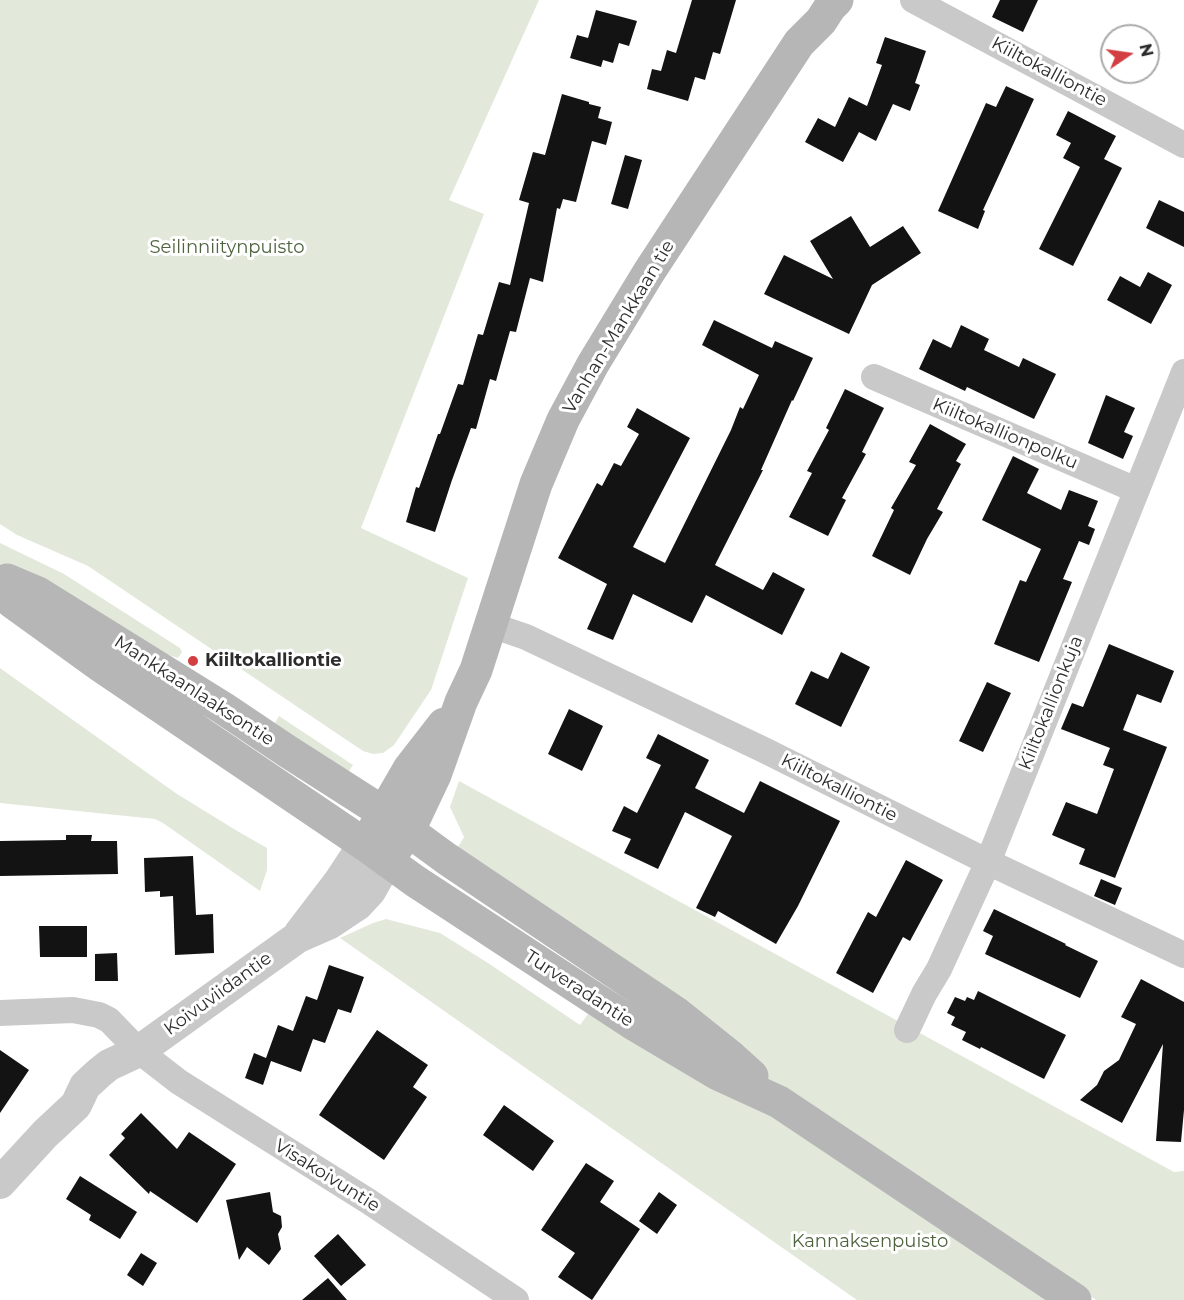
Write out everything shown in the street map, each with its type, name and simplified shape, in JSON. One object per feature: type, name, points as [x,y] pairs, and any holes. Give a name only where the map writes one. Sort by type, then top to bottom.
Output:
[{"type":"main road","name":"Vanhan-Mankkaan tie","points":[[798,43],[804,14],[810,0]]},
{"type":"main road","name":"Vanhan-Mankkaan tie","points":[[376,853],[396,821],[409,769],[462,702],[476,670],[536,484],[563,420],[593,364],[649,272],[798,43],[822,21],[837,0]]},
{"type":"main road","name":"Mankkaanlaaksontie","points":[[0,577],[38,593],[223,708],[396,821]]},
{"type":"main road","name":"Mankkaanlaaksontie","points":[[0,590],[11,601],[101,666],[376,853]]},
{"type":"main road","name":"Turveradantie","points":[[396,821],[457,866],[676,1013],[731,1057],[779,1102]]},
{"type":"main road","name":"Turveradantie","points":[[376,853],[632,1023],[718,1074],[779,1102],[1075,1300]]},
{"type":"street","name":"Kiiltokalliontie","points":[[913,0],[1184,145]]},
{"type":"street","name":"Kiiltokallionkuja","points":[[907,1030],[939,969],[988,862],[1184,372]]},
{"type":"street","name":"Kiiltokallionpolku","points":[[874,376],[1136,490]]},
{"type":"street","name":"Kiiltokalliontie","points":[[491,625],[526,637],[764,750],[988,862],[1184,955]]},
{"type":"street","name":"Koivuviidantie","points":[[0,1183],[76,1104],[96,1097],[120,1078],[139,1051],[298,937],[339,882],[376,853]]},
{"type":"street","name":"Visakoivuntie","points":[[0,1013],[73,1010],[99,1015],[111,1022],[139,1051],[179,1083],[368,1201],[516,1300]]},
{"type":"green space","name":"Seilinniitynpuisto","points":[[0,0],[539,0],[449,200],[484,214],[361,528],[468,578],[431,690],[394,745],[383,753],[373,754],[363,751],[88,566],[17,535],[0,524]]},
{"type":"green space","points":[[0,543],[64,574],[180,648],[182,652],[178,658],[139,646],[32,580],[0,565]]},
{"type":"green space","points":[[0,668],[177,794],[267,848],[267,870],[260,891],[155,819],[0,803]]},
{"type":"green space","points":[[279,716],[353,765],[347,774],[309,755],[275,723]]},
{"type":"green space","points":[[459,781],[1174,1172],[1184,1171],[1184,1300],[1096,1300],[773,1083],[753,1066],[454,854],[464,837],[450,807]]},
{"type":"green space","name":"Kannaksenpuisto","points":[[386,919],[440,933],[580,1025],[588,1014],[734,1089],[1057,1300],[857,1300],[340,938]]},
{"type":"building","points":[[692,0],[736,0],[720,54],[713,52],[705,80],[695,77],[688,101],[647,89],[652,69],[661,71],[667,50],[676,53]]},
{"type":"building","points":[[1000,0],[1038,0],[1023,32],[992,17]]},
{"type":"building","points":[[596,10],[637,21],[629,46],[619,43],[613,63],[603,60],[601,67],[570,58],[577,35],[588,38]]},
{"type":"building","points":[[885,37],[926,51],[915,83],[920,85],[910,111],[893,104],[876,141],[859,132],[843,162],[805,142],[818,118],[835,127],[849,97],[867,106],[882,65],[876,63]]},
{"type":"building","points":[[1006,86],[1034,99],[983,210],[985,211],[978,229],[938,211],[986,103],[996,107]]},
{"type":"building","points":[[562,94],[601,107],[598,118],[612,122],[606,145],[592,141],[576,202],[563,199],[560,209],[557,208],[543,282],[530,278],[516,332],[510,331],[496,381],[490,379],[476,429],[471,428],[435,532],[406,522],[416,487],[419,488],[458,384],[463,385],[478,334],[483,335],[499,282],[510,285],[529,203],[519,200],[533,152],[545,155]]},
{"type":"building","points":[[1068,111],[1116,136],[1104,159],[1122,168],[1073,266],[1039,249],[1080,167],[1063,158],[1071,143],[1056,135]]},
{"type":"building","points":[[625,155],[642,160],[628,209],[611,204]]},
{"type":"building","points":[[1159,200],[1184,212],[1184,247],[1146,228]]},
{"type":"building","points":[[851,216],[870,247],[903,226],[921,253],[872,285],[849,334],[764,294],[784,255],[833,279],[810,241]]},
{"type":"building","points":[[1148,272],[1172,285],[1151,324],[1107,300],[1120,276],[1140,287]]},
{"type":"building","points":[[714,320],[772,348],[775,341],[813,358],[792,400],[761,470],[763,470],[715,565],[763,590],[773,572],[805,589],[782,635],[706,595],[692,623],[633,594],[613,640],[587,629],[607,584],[558,558],[597,483],[602,486],[614,463],[621,466],[639,434],[627,427],[637,408],[690,438],[633,547],[665,563],[731,430],[740,407],[743,409],[759,375],[702,345]]},
{"type":"building","points":[[961,325],[989,339],[984,350],[1019,367],[1023,358],[1056,374],[1034,419],[967,387],[965,391],[919,369],[933,339],[951,348]]},
{"type":"building","points":[[845,389],[884,408],[862,452],[866,454],[842,498],[846,500],[828,536],[789,517],[812,473],[807,471],[829,430],[826,428]]},
{"type":"building","points":[[1106,395],[1135,408],[1124,432],[1133,436],[1123,459],[1088,443]]},
{"type":"building","points":[[930,424],[966,444],[956,461],[961,464],[937,509],[943,512],[910,575],[872,556],[894,510],[891,508],[916,465],[909,462]]},
{"type":"building","points":[[1013,456],[1039,469],[1027,493],[1061,510],[1069,490],[1098,501],[1088,526],[1095,529],[1089,545],[1079,541],[1063,579],[1072,582],[1039,662],[994,644],[1020,580],[1026,582],[1041,549],[982,520]]},
{"type":"building","points":[[1109,644],[1174,671],[1161,703],[1137,694],[1123,730],[1167,747],[1115,878],[1079,864],[1085,849],[1052,835],[1066,802],[1097,814],[1114,769],[1103,765],[1110,748],[1061,729],[1072,703],[1083,707]]},
{"type":"building","points":[[841,652],[870,667],[841,727],[795,704],[811,671],[828,679]]},
{"type":"building","points":[[987,682],[1011,693],[983,752],[959,741]]},
{"type":"building","points":[[569,709],[603,726],[582,771],[548,754]]},
{"type":"building","points":[[658,734],[709,760],[695,788],[744,813],[760,781],[840,821],[798,906],[776,944],[718,911],[715,917],[696,908],[732,836],[685,812],[658,869],[624,853],[631,839],[612,831],[624,806],[637,813],[661,765],[646,758]]},
{"type":"building","points":[[66,835],[92,835],[91,841],[117,841],[118,874],[0,876],[0,841],[66,840]]},
{"type":"building","points":[[193,856],[196,915],[213,914],[214,953],[175,955],[173,896],[160,897],[160,891],[145,892],[144,858]]},
{"type":"building","points":[[906,860],[943,880],[910,941],[903,937],[873,993],[836,973],[868,912],[876,917]]},
{"type":"building","points":[[1101,879],[1122,888],[1115,905],[1094,896]]},
{"type":"building","points":[[994,909],[1098,961],[1080,998],[985,954],[993,936],[983,931]]},
{"type":"building","points":[[39,926],[87,926],[87,957],[40,957]]},
{"type":"building","points":[[117,953],[118,981],[95,981],[95,954]]},
{"type":"building","points":[[329,965],[364,977],[351,1013],[338,1009],[325,1043],[313,1039],[301,1072],[271,1061],[263,1085],[245,1078],[254,1053],[266,1058],[278,1025],[293,1031],[306,996],[317,1000]]},
{"type":"building","points":[[1141,979],[1184,1002],[1184,1110],[1181,1142],[1156,1141],[1163,1044],[1122,1123],[1080,1100],[1097,1085],[1104,1071],[1119,1060],[1136,1024],[1121,1017]]},
{"type":"building","points":[[978,991],[1066,1035],[1044,1079],[981,1047],[980,1049],[962,1040],[966,1032],[951,1025],[955,1017],[947,1013],[955,997],[965,1001],[967,997],[974,1000]]},
{"type":"building","points":[[377,1030],[428,1065],[413,1087],[427,1097],[384,1160],[319,1115]]},
{"type":"building","points":[[0,1050],[29,1070],[0,1113]]},
{"type":"building","points":[[504,1105],[554,1141],[533,1171],[483,1135]]},
{"type":"building","points":[[141,1113],[177,1149],[189,1132],[236,1164],[197,1223],[150,1191],[149,1194],[109,1155],[125,1138],[121,1134]]},
{"type":"building","points":[[586,1163],[614,1181],[600,1202],[640,1229],[592,1300],[558,1277],[575,1253],[541,1230]]},
{"type":"building","points":[[80,1176],[137,1212],[120,1239],[89,1220],[91,1215],[66,1199]]},
{"type":"building","points":[[270,1192],[273,1212],[281,1216],[282,1227],[278,1234],[281,1249],[269,1265],[247,1247],[239,1260],[226,1200]]},
{"type":"building","points":[[659,1192],[677,1205],[657,1234],[639,1221]]},
{"type":"building","points":[[338,1234],[366,1265],[341,1286],[314,1256]]},
{"type":"building","points":[[141,1253],[157,1263],[143,1286],[127,1275]]},
{"type":"building","points":[[328,1278],[347,1300],[302,1300]]},
{"type":"place","name":"Kiiltokalliontie","points":[[193,661]]}]
